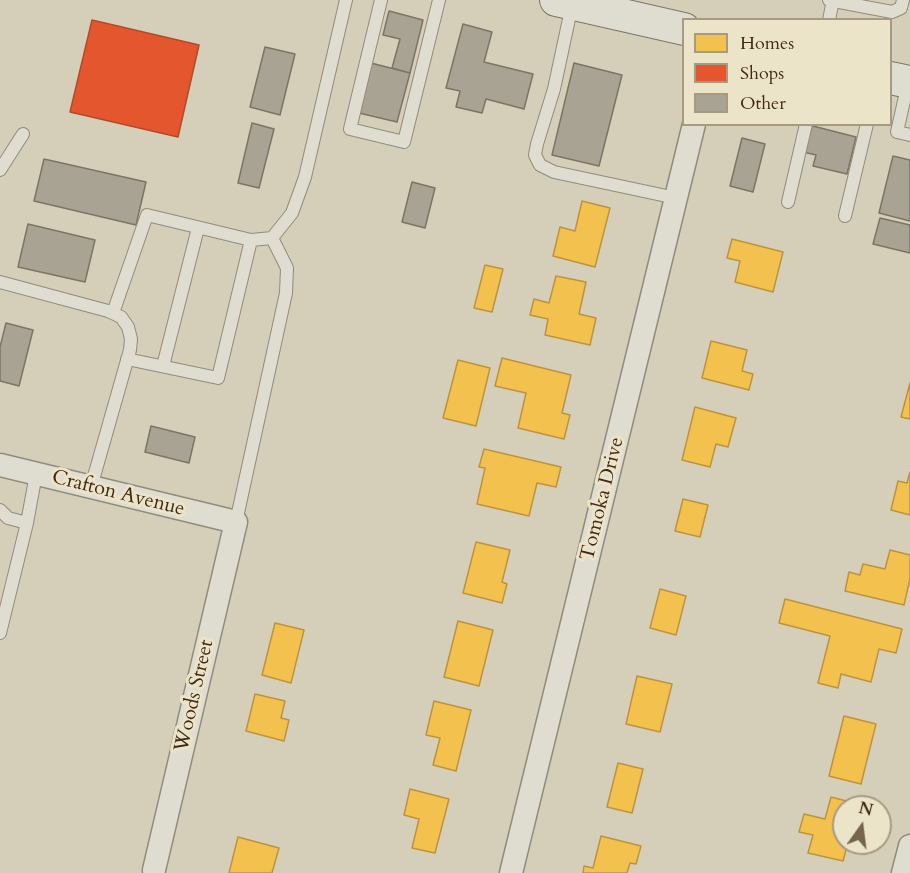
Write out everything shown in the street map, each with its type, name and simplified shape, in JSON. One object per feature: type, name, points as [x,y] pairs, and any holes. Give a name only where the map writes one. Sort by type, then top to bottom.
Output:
[{"type":"main road","points":[[564,2],[611,6],[682,29]]},
{"type":"street","name":"Tomoka Drive","points":[[512,873],[694,126]]},
{"type":"street","name":"Crafton Avenue","points":[[0,465],[236,522]]},
{"type":"street","name":"Woods Street","points":[[153,870],[236,522]]},
{"type":"street","points":[[903,873],[910,846]]},
{"type":"lane","points":[[113,313],[147,215],[251,240],[272,238],[292,213],[306,177],[346,0]]},
{"type":"lane","points":[[381,0],[350,129],[404,142],[439,0]]},
{"type":"lane","points":[[829,18],[832,0],[892,12],[901,8],[903,0]]},
{"type":"lane","points":[[564,2],[554,89],[535,155],[540,165],[554,172],[676,198]]},
{"type":"lane","points":[[903,81],[897,132],[910,135]]},
{"type":"lane","points":[[788,202],[806,126]]},
{"type":"lane","points":[[845,216],[867,126]]},
{"type":"lane","points":[[0,170],[23,134]]},
{"type":"lane","points":[[163,366],[198,228]]},
{"type":"lane","points":[[236,522],[286,293],[287,268],[272,238]]},
{"type":"lane","points":[[127,359],[218,378],[251,240]]},
{"type":"lane","points":[[0,282],[113,313],[121,317],[128,327],[131,339],[127,359],[92,487]]},
{"type":"lane","points":[[0,633],[5,593],[27,523],[36,474]]},
{"type":"lane","points":[[0,510],[8,518],[27,523]]},
{"type":"building: Homes","points":[[582,201],[610,208],[595,267],[553,256],[560,227],[575,231]]},
{"type":"building: Homes","points":[[732,239],[783,252],[773,292],[735,282],[740,261],[727,258]]},
{"type":"building: Homes","points":[[485,265],[503,269],[492,312],[474,308]]},
{"type":"building: Homes","points":[[556,276],[586,282],[579,314],[596,318],[590,345],[545,335],[548,319],[530,315],[534,299],[549,303]]},
{"type":"building: Homes","points":[[711,341],[747,350],[742,371],[753,374],[749,390],[702,378]]},
{"type":"building: Homes","points":[[502,358],[571,375],[562,413],[570,415],[564,439],[518,428],[526,393],[495,386]]},
{"type":"building: Homes","points":[[458,360],[490,368],[476,426],[443,418]]},
{"type":"building: Homes","points":[[910,383],[910,419],[901,417]]},
{"type":"building: Homes","points":[[695,407],[736,418],[728,447],[716,444],[710,467],[682,460]]},
{"type":"building: Homes","points":[[484,449],[561,467],[556,487],[537,483],[529,516],[477,504],[485,468],[479,467]]},
{"type":"building: Homes","points":[[910,472],[910,515],[891,510],[898,481],[907,483]]},
{"type":"building: Homes","points":[[683,499],[708,505],[700,537],[675,531]]},
{"type":"building: Homes","points":[[476,542],[510,550],[502,582],[507,584],[502,603],[463,593]]},
{"type":"building: Homes","points":[[890,550],[910,555],[910,579],[904,605],[845,591],[849,572],[860,575],[863,564],[885,569]]},
{"type":"building: Homes","points":[[660,589],[686,596],[676,635],[650,628]]},
{"type":"building: Homes","points":[[785,599],[902,629],[896,653],[879,649],[871,682],[841,674],[838,688],[818,683],[830,636],[779,623]]},
{"type":"building: Homes","points":[[458,621],[493,630],[479,686],[444,677]]},
{"type":"building: Homes","points":[[275,623],[304,630],[291,683],[262,675]]},
{"type":"building: Homes","points":[[637,676],[672,684],[660,732],[626,724]]},
{"type":"building: Homes","points":[[255,694],[285,701],[281,718],[289,720],[284,741],[246,731]]},
{"type":"building: Homes","points":[[434,701],[471,710],[456,771],[433,765],[440,738],[426,735]]},
{"type":"building: Homes","points":[[844,716],[876,724],[861,784],[829,776]]},
{"type":"building: Homes","points":[[618,763],[643,769],[632,813],[607,807]]},
{"type":"building: Homes","points":[[410,789],[449,799],[435,853],[412,848],[419,819],[404,815]]},
{"type":"building: Homes","points":[[832,797],[832,855],[845,855],[843,861],[808,853],[813,835],[799,832],[804,814],[825,819]]},
{"type":"building: Homes","points":[[601,836],[641,846],[636,864],[630,863],[627,873],[583,873],[584,866],[593,868]]},
{"type":"building: Homes","points":[[238,837],[279,848],[272,873],[229,873]]},
{"type":"building: Shops","points":[[92,20],[199,45],[178,137],[70,112]]},
{"type":"building: Other","points":[[389,11],[423,20],[410,73],[392,68],[400,39],[383,35]]},
{"type":"building: Other","points":[[463,24],[492,32],[484,62],[533,74],[524,109],[486,99],[482,113],[456,107],[460,91],[446,88]]},
{"type":"building: Other","points":[[265,47],[295,54],[280,115],[250,107]]},
{"type":"building: Other","points":[[371,63],[410,73],[397,122],[359,113]]},
{"type":"building: Other","points":[[574,63],[622,75],[599,166],[552,155]]},
{"type":"building: Other","points":[[252,123],[274,129],[259,188],[238,183]]},
{"type":"building: Other","points":[[809,126],[856,137],[847,174],[813,166],[816,155],[803,152]]},
{"type":"building: Other","points":[[742,138],[765,144],[753,192],[730,186]]},
{"type":"building: Other","points":[[893,156],[910,160],[910,221],[879,213]]},
{"type":"building: Other","points":[[44,159],[146,182],[136,225],[34,201]]},
{"type":"building: Other","points":[[412,182],[435,188],[425,228],[402,222]]},
{"type":"building: Other","points":[[880,218],[910,225],[910,253],[873,244]]},
{"type":"building: Other","points":[[28,224],[95,240],[85,282],[18,267]]},
{"type":"building: Other","points":[[6,323],[33,330],[19,386],[0,381],[0,347]]},
{"type":"building: Other","points":[[151,426],[195,437],[189,463],[145,452]]}]
